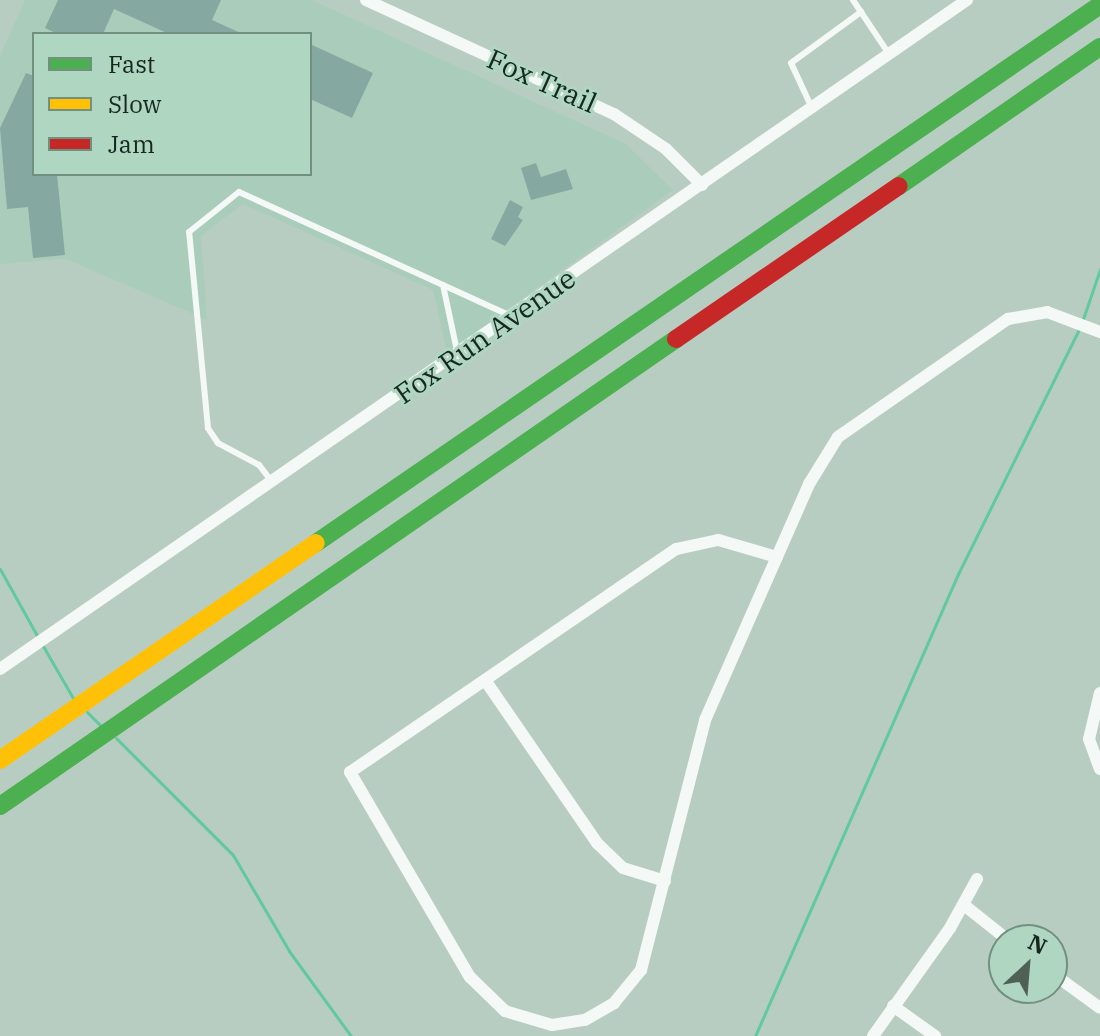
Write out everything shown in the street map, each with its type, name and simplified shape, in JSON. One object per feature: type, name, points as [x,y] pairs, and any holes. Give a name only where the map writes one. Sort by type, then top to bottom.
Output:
[{"type":"highway","points":[[0,760],[1100,5]]},
{"type":"highway","points":[[0,806],[1100,47]]},
{"type":"street","name":"Fox Trail","points":[[366,0],[614,114],[666,149],[702,185]]},
{"type":"street","name":"Fox Run Avenue","points":[[0,669],[967,0]]},
{"type":"street","points":[[777,557],[718,540],[676,549],[350,772],[484,996],[539,1023],[599,1015],[641,970],[705,720],[777,557],[838,437],[1008,319],[1035,311],[1072,318],[1099,331]]},
{"type":"street","points":[[485,680],[597,843],[623,868],[665,881]]},
{"type":"street","points":[[1100,693],[1089,739],[1100,769]]},
{"type":"street","points":[[873,1036],[964,905],[977,879]]},
{"type":"street","points":[[964,905],[988,924]]},
{"type":"street","points":[[1068,985],[1100,1008]]},
{"type":"street","points":[[893,1006],[935,1036]]},
{"type":"lane","points":[[853,0],[889,54]]},
{"type":"lane","points":[[812,107],[791,63],[861,12]]},
{"type":"lane","points":[[273,483],[259,465],[218,443],[208,428],[189,232],[239,192],[512,317]]},
{"type":"lane","points":[[443,285],[458,354]]},
{"type":"shaded area","points":[[25,0],[312,0],[626,144],[673,190],[447,353],[433,290],[243,204],[201,236],[207,320],[66,259],[0,264],[0,56]]},
{"type":"building","points":[[58,0],[221,0],[212,20],[239,32],[165,32],[114,9],[104,32],[54,32],[45,28]]},
{"type":"building","points":[[312,45],[373,73],[352,118],[312,100]]},
{"type":"building","points":[[26,73],[32,75],[32,176],[57,176],[65,255],[33,258],[28,207],[7,209],[0,128]]},
{"type":"building","points":[[536,163],[541,177],[566,169],[573,189],[531,200],[521,168]]},
{"type":"building","points":[[510,200],[523,207],[518,217],[523,220],[505,246],[491,239]]},
{"type":"waterway","points":[[1082,322],[1100,269]]},
{"type":"waterway","points":[[755,1036],[958,574],[1079,329]]},
{"type":"waterway","points":[[0,569],[39,639]]},
{"type":"waterway","points":[[43,646],[73,698]]},
{"type":"waterway","points":[[87,712],[101,726]]},
{"type":"waterway","points":[[116,738],[233,855],[289,951],[351,1036]]},
{"type":"traffic: fast","points":[[316,543],[1100,5]]},
{"type":"traffic: fast","points":[[899,186],[1100,47]]},
{"type":"traffic: fast","points":[[0,806],[676,339]]},
{"type":"traffic: slow","points":[[0,760],[316,543]]},
{"type":"traffic: jam","points":[[676,339],[899,186]]}]
